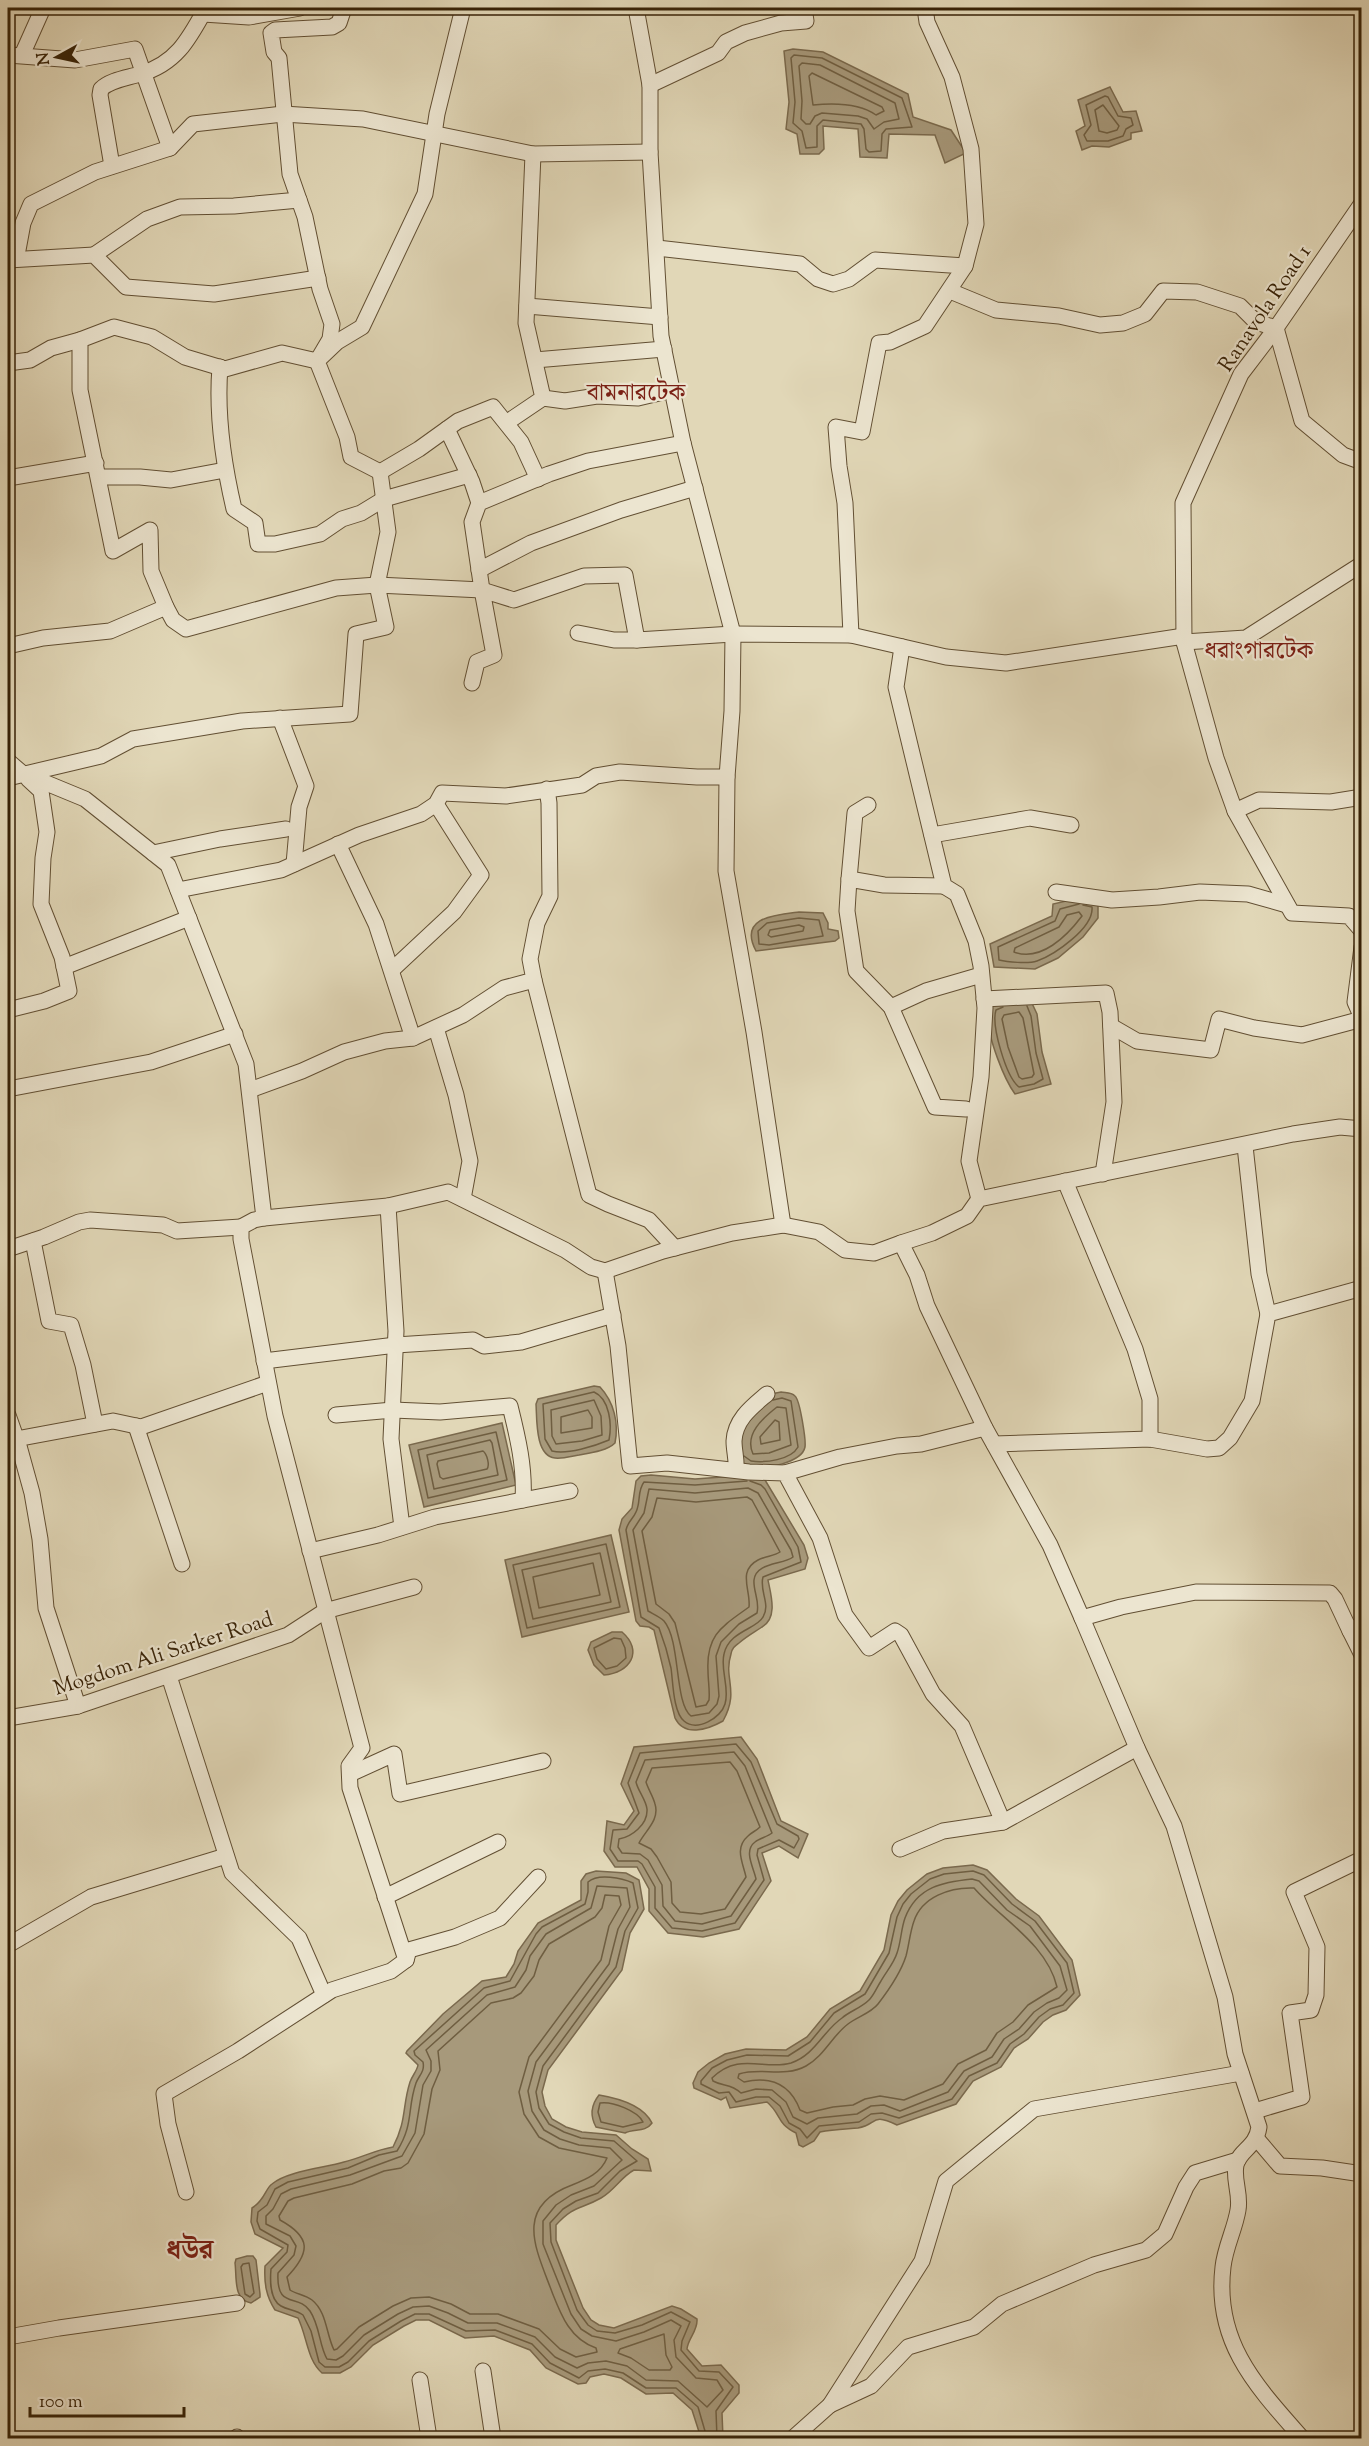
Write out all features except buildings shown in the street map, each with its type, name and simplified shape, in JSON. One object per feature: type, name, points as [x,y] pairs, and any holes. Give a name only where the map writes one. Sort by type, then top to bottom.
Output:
[{"type":"street","points":[[43,8],[15,55],[75,60],[135,50],[171,148]]},
{"type":"street","points":[[112,166],[99,95],[101,89],[116,81],[143,74],[171,60],[181,49],[204,11],[249,17],[300,8]]},
{"type":"street","points":[[317,361],[330,339],[332,324],[318,278],[305,217],[290,174],[279,58],[274,52],[272,32],[332,27],[339,23],[344,8]]},
{"type":"street","points":[[317,361],[337,342],[362,327],[425,194],[434,135],[463,8]]},
{"type":"street","points":[[636,8],[650,85],[650,152],[664,349],[683,443],[733,634],[726,871],[754,1032],[783,1225]]},
{"type":"street","points":[[650,85],[718,53],[726,42],[745,33],[781,23],[806,21],[804,8]]},
{"type":"street","points":[[851,635],[845,503],[836,427],[862,432],[879,343],[890,342],[925,327],[965,266],[976,224],[971,149],[952,77],[927,22],[925,8]]},
{"type":"street","points":[[8,259],[18,250],[22,223],[31,204],[95,172],[171,148],[193,124],[283,114],[363,119],[533,154],[650,152]]},
{"type":"street","points":[[533,154],[526,323],[543,398]]},
{"type":"street","points":[[8,259],[94,255],[147,219],[180,207],[234,206],[299,200]]},
{"type":"street","name":"Ranavola Road 1","points":[[1287,904],[1235,811],[1216,758],[1184,639],[1183,503],[1241,374],[1362,203]]},
{"type":"street","points":[[657,248],[800,264],[818,279],[833,284],[849,279],[875,260],[965,266]]},
{"type":"street","points":[[94,255],[126,287],[214,294],[318,278]]},
{"type":"street","points":[[950,291],[996,310],[1059,316],[1100,326],[1123,323],[1145,314],[1163,291],[1197,291],[1240,306],[1256,322],[1275,328],[1302,421],[1343,455],[1362,462]]},
{"type":"street","points":[[527,306],[660,317]]},
{"type":"street","points":[[8,363],[30,360],[51,348],[114,327],[152,337],[185,357],[225,369],[282,353],[317,361]]},
{"type":"street","points":[[80,340],[80,390],[112,551],[150,530],[151,571],[173,620],[186,629],[336,588],[377,585],[482,590],[514,600],[584,576],[625,575],[637,640]]},
{"type":"street","points":[[535,360],[664,349]]},
{"type":"street","points":[[317,361],[347,437],[351,457],[380,472]]},
{"type":"street","points":[[220,367],[218,399],[225,470],[234,509],[255,523],[258,544],[275,544],[320,534],[342,519],[361,513],[384,500],[469,475]]},
{"type":"street","points":[[509,421],[543,398],[565,401],[597,396],[638,398],[672,390]]},
{"type":"street","points":[[380,472],[419,449],[458,421],[493,407],[521,442],[538,478]]},
{"type":"street","points":[[447,429],[469,475],[479,503],[472,522],[494,655],[477,662],[472,683]]},
{"type":"street","points":[[479,503],[538,478],[588,461],[683,443]]},
{"type":"street","points":[[8,478],[35,471],[97,470],[171,480],[225,470]]},
{"type":"street","points":[[8,778],[101,756],[133,740],[242,721],[350,714],[356,634],[386,627],[377,585],[388,532],[380,472]]},
{"type":"street","points":[[479,570],[531,543],[621,510],[695,488]]},
{"type":"street","points":[[578,633],[614,640],[733,634],[851,635],[946,657],[1006,663],[1184,639],[1246,638],[1362,564]]},
{"type":"street","points":[[8,646],[43,638],[110,631],[166,607]]},
{"type":"street","points":[[902,647],[896,687],[944,886]]},
{"type":"street","points":[[280,718],[306,786],[299,807],[294,864]]},
{"type":"street","points":[[8,761],[41,791],[47,832],[41,904],[64,967],[69,990],[44,1001],[8,1010]]},
{"type":"street","points":[[178,890],[281,870],[338,844],[407,820],[436,804],[442,793],[506,796],[582,785],[596,776],[620,772],[727,777]]},
{"type":"street","points":[[22,773],[85,798],[168,865],[246,1064],[264,1218]]},
{"type":"street","points":[[547,789],[550,896],[537,923],[530,959],[589,1195],[650,1220],[675,1248]]},
{"type":"street","points":[[1235,811],[1259,800],[1330,802],[1362,797]]},
{"type":"street","points":[[394,968],[454,912],[481,875],[436,804]]},
{"type":"street","points":[[868,805],[855,813],[849,879],[847,911],[856,971],[891,1007],[935,1107],[966,1109]]},
{"type":"street","points":[[932,835],[1030,818],[1071,825]]},
{"type":"street","points":[[153,853],[220,839],[286,829]]},
{"type":"street","points":[[338,844],[376,924],[413,1038]]},
{"type":"street","points":[[849,879],[884,885],[944,886],[957,894],[976,941],[984,999],[981,1077],[969,1161],[979,1199]]},
{"type":"street","points":[[1056,892],[1112,900],[1200,892],[1248,894],[1287,904],[1292,913],[1348,916],[1362,931]]},
{"type":"street","points":[[64,967],[189,918]]},
{"type":"street","points":[[1111,1026],[1137,1041],[1211,1050],[1218,1019],[1254,1028],[1302,1035],[1362,1019],[1355,1002],[1362,947]]},
{"type":"street","points":[[891,1007],[926,991],[981,975]]},
{"type":"street","points":[[250,1090],[345,1052],[385,1041],[413,1038],[463,1015],[504,988],[534,980]]},
{"type":"street","points":[[984,999],[1106,993],[1111,1026],[1114,1102],[1102,1174]]},
{"type":"street","points":[[436,1028],[456,1095],[470,1161],[463,1199]]},
{"type":"street","points":[[8,1089],[151,1062],[235,1034]]},
{"type":"street","points":[[8,1249],[90,1220],[163,1224],[177,1231],[241,1227],[264,1218],[388,1206],[448,1192],[480,1210],[565,1250],[591,1268],[606,1271],[675,1248],[732,1233],[783,1225],[819,1232],[845,1250],[874,1253],[932,1233],[967,1216],[979,1199],[1316,1130],[1340,1127],[1362,1129]]},
{"type":"street","points":[[994,1444],[1150,1439],[1207,1449],[1219,1448],[1230,1438],[1252,1401],[1268,1314],[1259,1274],[1245,1146]]},
{"type":"street","points":[[1065,1181],[1135,1349],[1150,1399],[1150,1439]]},
{"type":"street","points":[[388,1206],[396,1345],[391,1439],[402,1527]]},
{"type":"street","points":[[241,1227],[241,1239],[275,1416],[362,1748],[349,1766],[350,1788],[406,1960]]},
{"type":"street","points":[[33,1241],[49,1321],[71,1325],[83,1365],[95,1424]]},
{"type":"street","points":[[901,1243],[917,1275],[927,1306],[985,1428],[1050,1545],[1137,1748],[1174,1826],[1225,1997],[1235,2054],[1259,2127],[1257,2139],[1238,2160],[1234,2173],[1239,2192],[1238,2210],[1222,2266],[1223,2318],[1230,2338],[1246,2368],[1261,2390],[1302,2439]]},
{"type":"street","points":[[606,1271],[630,1466],[667,1463],[785,1473],[840,1457],[897,1446],[921,1444],[985,1428]]},
{"type":"street","points":[[1268,1314],[1362,1288]]},
{"type":"street","points":[[264,1361],[396,1345],[473,1340],[484,1346],[521,1342],[613,1315]]},
{"type":"street","points":[[12,1440],[113,1421],[141,1427],[268,1383]]},
{"type":"street","points":[[736,1470],[734,1438],[738,1426],[744,1414],[767,1394]]},
{"type":"street","points":[[336,1415],[393,1410],[440,1412],[510,1406],[521,1455],[524,1478],[523,1500]]},
{"type":"street","points":[[8,1415],[12,1440],[32,1493],[38,1527],[46,1608],[78,1706]]},
{"type":"street","points":[[136,1426],[182,1564]]},
{"type":"street","points":[[785,1473],[820,1538],[845,1615],[869,1648],[895,1631],[900,1635],[933,1694],[962,1726],[1003,1822]]},
{"type":"street","points":[[310,1551],[435,1517],[570,1491]]},
{"type":"street","name":"Mogdom Ali Sarker Road","points":[[8,1718],[78,1706],[288,1635],[325,1611],[414,1587]]},
{"type":"street","points":[[1082,1618],[1120,1607],[1196,1592],[1330,1593],[1356,1628],[1362,1655]]},
{"type":"street","points":[[169,1676],[232,1873],[299,1938],[324,1995]]},
{"type":"street","points":[[900,1850],[943,1831],[1003,1822],[1137,1748]]},
{"type":"street","points":[[350,1774],[394,1754],[400,1794],[543,1761]]},
{"type":"street","points":[[385,1897],[498,1842]]},
{"type":"street","points":[[8,1945],[91,1897],[226,1856]]},
{"type":"street","points":[[1255,2110],[1302,2097],[1290,2013],[1311,2010],[1316,1995],[1317,1947],[1294,1892],[1362,1859]]},
{"type":"street","points":[[186,2192],[168,2124],[164,2094],[238,2051],[332,1990],[391,1971],[406,1960],[409,1950],[455,1937],[500,1918],[538,1877]]},
{"type":"street","points":[[793,2439],[830,2405],[922,2261],[946,2181],[1034,2109],[1241,2073]]},
{"type":"street","points":[[1257,2139],[1280,2166],[1322,2168],[1362,2174]]},
{"type":"street","points":[[830,2405],[871,2386],[908,2347],[974,2327],[1002,2304],[1094,2265],[1146,2250],[1165,2234],[1186,2187],[1195,2173],[1238,2160]]},
{"type":"street","points":[[8,2337],[237,2303]]},
{"type":"street","points":[[483,2371],[493,2439]]},
{"type":"street","points":[[420,2380],[429,2439]]},
{"type":"water","points":[[793,49],[823,52],[908,94],[913,117],[951,130],[966,153],[945,163],[935,135],[889,134],[887,158],[860,157],[858,129],[823,126],[824,149],[819,154],[800,154],[797,134],[786,129],[789,102],[784,51]]},
{"type":"water","points":[[1110,87],[1123,112],[1136,111],[1142,131],[1131,133],[1131,139],[1109,147],[1092,146],[1082,150],[1076,131],[1085,126],[1078,100]]},
{"type":"water","points":[[1079,898],[1098,901],[1098,918],[1083,937],[1058,958],[1035,969],[994,967],[990,944],[1052,916],[1053,904]]},
{"type":"water","points":[[799,912],[823,913],[828,929],[838,931],[839,938],[835,941],[756,951],[752,940],[755,925],[770,917]]},
{"type":"water","points":[[1029,997],[1037,1014],[1042,1052],[1051,1084],[1015,1094],[997,1058],[988,1016],[991,1005]]},
{"type":"water","points":[[594,1386],[600,1387],[612,1406],[616,1420],[615,1443],[603,1450],[588,1453],[561,1458],[548,1456],[538,1436],[536,1404],[538,1399]]},
{"type":"water","points":[[781,1392],[792,1394],[797,1399],[801,1412],[805,1447],[802,1453],[790,1461],[772,1466],[749,1467],[741,1463],[738,1431],[771,1394]]},
{"type":"water","points":[[502,1423],[516,1485],[424,1507],[409,1445]]},
{"type":"water","points":[[749,1475],[765,1480],[804,1545],[808,1558],[805,1569],[768,1580],[772,1606],[770,1618],[762,1627],[736,1645],[731,1652],[729,1671],[731,1693],[728,1710],[723,1721],[703,1729],[684,1728],[675,1718],[654,1630],[640,1626],[636,1621],[619,1530],[622,1519],[632,1508],[636,1481],[641,1476],[695,1479]]},
{"type":"water","points":[[611,1535],[629,1612],[522,1637],[505,1560]]},
{"type":"water","points":[[612,1632],[622,1632],[629,1639],[633,1653],[627,1666],[604,1675],[594,1665],[588,1650],[591,1642]]},
{"type":"water","points":[[741,1737],[757,1759],[781,1821],[808,1834],[798,1858],[779,1846],[762,1853],[771,1881],[739,1929],[703,1937],[668,1933],[649,1911],[649,1889],[637,1867],[615,1867],[604,1851],[607,1821],[624,1825],[634,1811],[621,1784],[634,1747]]},
{"type":"water","points":[[973,1865],[987,1870],[1016,1899],[1039,1916],[1072,1960],[1080,1995],[1066,2010],[1043,2022],[1028,2039],[1014,2048],[1001,2067],[973,2081],[956,2104],[897,2125],[878,2119],[858,2128],[820,2132],[814,2141],[803,2147],[799,2145],[796,2133],[785,2126],[767,2102],[730,2108],[726,2097],[721,2100],[694,2088],[693,2083],[698,2072],[725,2054],[746,2049],[786,2050],[807,2037],[830,2009],[860,1991],[884,1950],[891,1915],[907,1890],[927,1874],[943,1868]]},
{"type":"water","points":[[596,1871],[626,1873],[639,1880],[644,1909],[630,1933],[622,1970],[548,2070],[542,2092],[545,2106],[552,2119],[582,2132],[616,2135],[648,2159],[651,2171],[634,2170],[606,2195],[568,2214],[556,2225],[556,2240],[583,2308],[591,2320],[599,2325],[614,2328],[672,2306],[697,2319],[687,2349],[702,2366],[721,2365],[739,2385],[739,2393],[722,2413],[723,2438],[701,2438],[692,2410],[673,2393],[646,2394],[621,2378],[604,2374],[590,2377],[586,2383],[578,2384],[546,2368],[530,2350],[494,2336],[465,2338],[429,2320],[416,2320],[404,2326],[373,2345],[351,2367],[340,2373],[322,2373],[310,2355],[298,2318],[275,2310],[268,2294],[265,2284],[265,2266],[283,2248],[255,2234],[251,2222],[252,2208],[260,2202],[270,2186],[279,2180],[393,2147],[400,2129],[410,2082],[418,2065],[406,2053],[407,2051],[443,2014],[482,1981],[506,1977],[514,1964],[518,1951],[538,1923],[581,1900],[581,1881],[586,1874]]},
{"type":"water","points":[[599,2095],[621,2100],[636,2107],[652,2123],[646,2128],[625,2133],[596,2127],[592,2111]]},
{"type":"water","points":[[253,2256],[256,2260],[260,2294],[260,2297],[251,2303],[241,2298],[236,2281],[236,2259]]},
{"type":"district","name":"বামনারটেক","points":[[636,392]]},
{"type":"district","name":"ধরাংগারটেক","points":[[1259,650]]},
{"type":"district","name":"ধউর","points":[[190,2249]]}]
